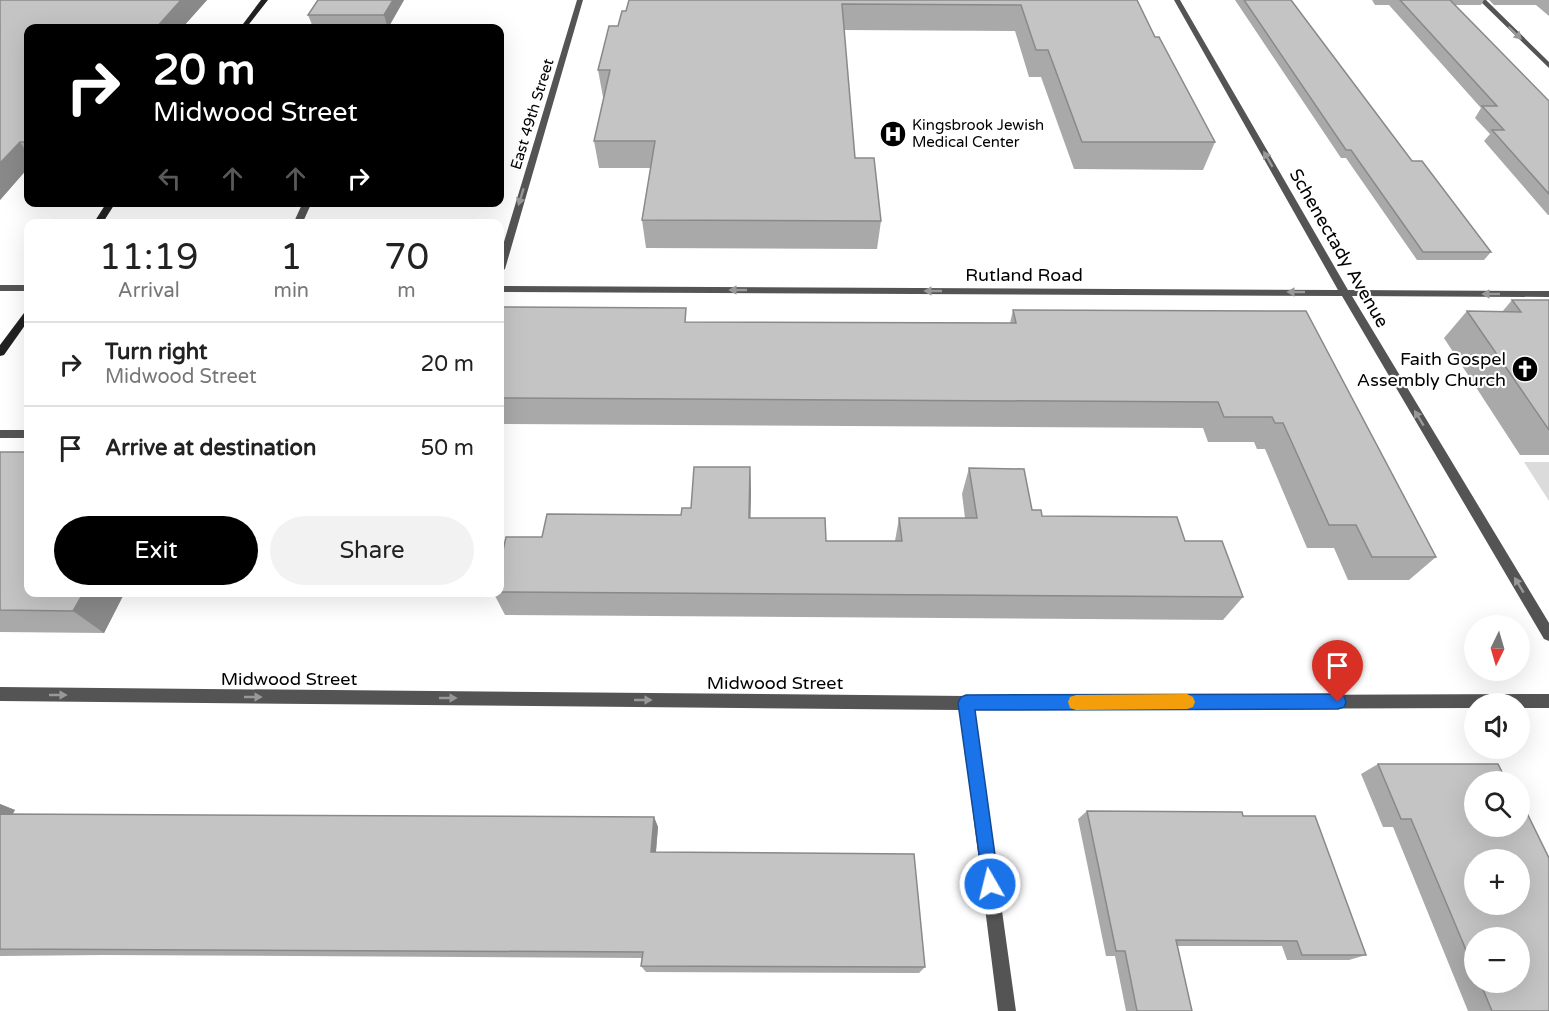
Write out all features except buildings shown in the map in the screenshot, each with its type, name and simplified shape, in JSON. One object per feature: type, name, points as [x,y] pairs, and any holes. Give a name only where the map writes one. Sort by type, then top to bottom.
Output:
[{"type":"main road","points":[[246,24],[265,0]]},
{"type":"main road","points":[[0,352],[24,320]]},
{"type":"street","name":"East 49th Street","points":[[504,256],[580,0]]},
{"type":"street","name":"Schenectady Avenue","points":[[1177,0],[1345,293],[1549,635]]},
{"type":"street","points":[[1482,0],[1549,66]]},
{"type":"street","points":[[0,288],[24,288]]},
{"type":"street","name":"Rutland Road","points":[[504,289],[1549,294]]},
{"type":"street","points":[[0,434],[24,434]]},
{"type":"street","name":"Midwood Street","points":[[0,694],[966,703],[1549,701]]},
{"type":"street","points":[[966,703],[1007,1011]]},
{"type":"shaded area","points":[[1524,462],[1549,462],[1549,501]]},
{"type":"slow traffic","points":[[1076,702],[1187,702]]},
{"type":"place","name":"Kingsbrook Jewish Medical Center","points":[[893,134]]},
{"type":"place","name":"Faith Gospel Assembly Church","points":[[1525,369]]},
{"type":"route","points":[[990,884],[966,703],[1338,702]]}]
